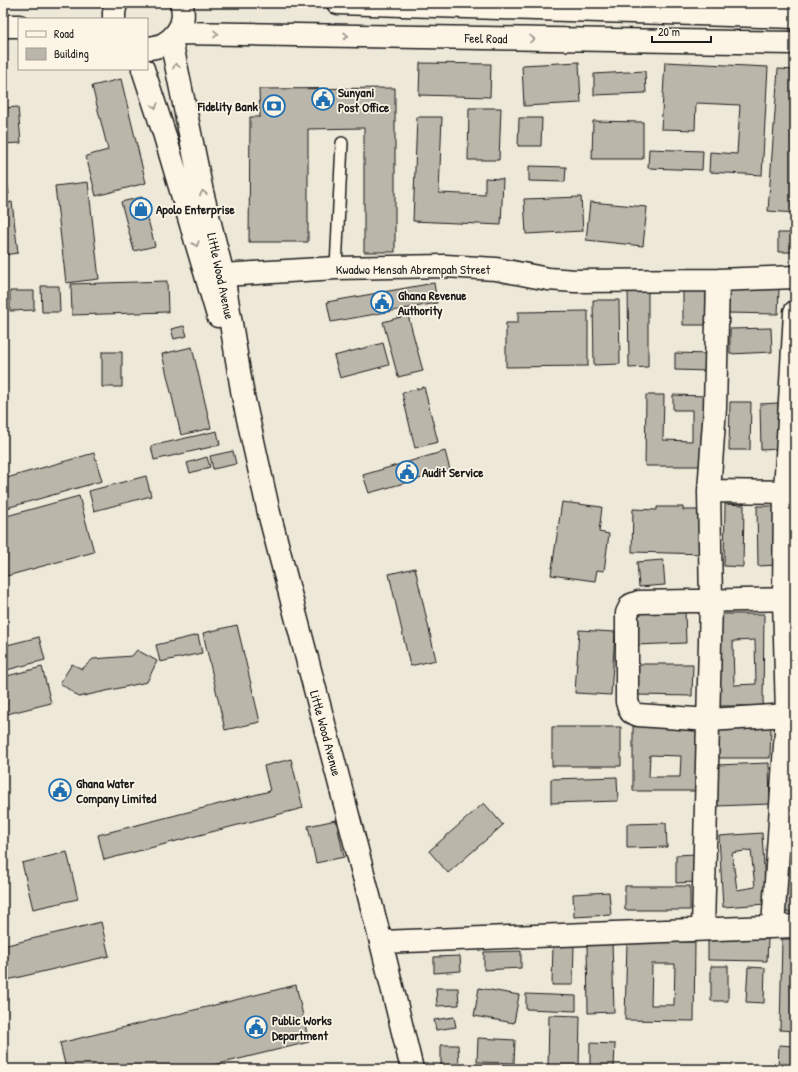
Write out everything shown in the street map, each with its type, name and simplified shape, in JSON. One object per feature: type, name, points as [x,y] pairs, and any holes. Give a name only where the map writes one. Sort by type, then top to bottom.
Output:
[{"type":"main road","points":[[114,18],[116,3]]},
{"type":"main road","points":[[148,48],[163,45],[174,36],[181,24],[183,15],[181,3]]},
{"type":"main road","points":[[338,3],[668,8],[795,17]]},
{"type":"main road","points":[[3,26],[18,26]]},
{"type":"main road","name":"Feel Road","points":[[174,36],[795,43]]},
{"type":"main road","name":"Little Wood Avenue","points":[[174,36],[202,192],[223,275],[243,396],[271,521],[381,942],[411,1069]]},
{"type":"main road","name":"Little Wood Avenue","points":[[143,70],[164,133],[243,396]]},
{"type":"main road","name":"Kwadwo Mensah Abrempah Street","points":[[223,275],[336,268],[445,266],[496,269],[548,279],[575,281],[718,280],[795,277]]},
{"type":"main road","points":[[704,929],[711,601],[709,491],[715,408],[718,280]]},
{"type":"main road","points":[[773,927],[787,714],[790,492],[795,312]]},
{"type":"main road","points":[[709,491],[790,492]]},
{"type":"main road","points":[[787,714],[709,720],[638,715],[631,712],[627,702],[627,613],[631,605],[639,602],[789,599]]},
{"type":"main road","points":[[381,942],[795,926]]},
{"type":"lane","points":[[336,268],[342,143]]},
{"type":"building","points":[[579,62],[581,103],[524,106],[522,65]]},
{"type":"building","points":[[665,62],[768,67],[762,175],[709,172],[710,152],[737,154],[740,105],[696,103],[695,130],[661,129]]},
{"type":"building","points":[[420,63],[491,64],[490,97],[419,95]]},
{"type":"building","points":[[778,69],[795,70],[795,213],[768,211]]},
{"type":"building","points":[[645,71],[646,93],[594,95],[594,74]]},
{"type":"building","points":[[121,79],[146,183],[96,196],[86,156],[108,150],[92,86]]},
{"type":"building","points":[[395,88],[395,252],[364,252],[364,128],[308,129],[308,242],[249,242],[250,117],[260,117],[259,89]]},
{"type":"building","points":[[18,107],[21,143],[3,144],[3,108]]},
{"type":"building","points":[[469,108],[501,108],[499,160],[468,160]]},
{"type":"building","points":[[417,117],[442,117],[439,193],[485,195],[485,178],[503,179],[501,225],[413,221]]},
{"type":"building","points":[[519,118],[542,118],[541,146],[518,146]]},
{"type":"building","points":[[593,121],[643,122],[643,159],[592,159]]},
{"type":"building","points":[[649,149],[703,151],[702,170],[648,168]]},
{"type":"building","points":[[529,166],[566,167],[565,182],[529,181]]},
{"type":"building","points":[[3,171],[5,171],[9,194],[3,195]]},
{"type":"building","points":[[88,182],[99,279],[66,283],[55,186]]},
{"type":"building","points":[[142,197],[155,246],[134,251],[121,202]]},
{"type":"building","points":[[581,197],[583,231],[526,234],[524,199]]},
{"type":"building","points":[[12,202],[18,253],[3,255],[3,204]]},
{"type":"building","points":[[590,202],[647,207],[643,246],[586,240]]},
{"type":"building","points":[[778,233],[795,233],[795,252],[778,252]]},
{"type":"building","points":[[167,281],[168,312],[72,315],[71,284]]},
{"type":"building","name":"Ghana Revenue Authority","points":[[434,283],[437,303],[331,322],[327,302]]},
{"type":"building","points":[[41,286],[59,286],[60,312],[42,312]]},
{"type":"building","points":[[727,287],[779,288],[778,314],[726,313]]},
{"type":"building","points":[[628,288],[648,288],[648,367],[629,368]]},
{"type":"building","points":[[683,290],[714,290],[714,325],[683,325]]},
{"type":"building","points":[[10,291],[34,291],[34,310],[10,311]]},
{"type":"building","points":[[593,300],[619,300],[620,364],[594,365]]},
{"type":"building","points":[[588,311],[588,366],[506,367],[506,323],[518,323],[518,312]]},
{"type":"building","name":"Ghana Revenue Authority","points":[[408,315],[423,371],[398,377],[383,322]]},
{"type":"building","points":[[184,326],[187,336],[174,339],[171,329]]},
{"type":"building","points":[[771,328],[772,352],[730,354],[730,329]]},
{"type":"building","name":"Ghana Revenue Authority","points":[[383,343],[389,365],[340,378],[334,356]]},
{"type":"building","points":[[192,347],[211,428],[181,435],[162,354]]},
{"type":"building","points":[[102,352],[122,352],[122,387],[102,387]]},
{"type":"building","points":[[675,353],[710,354],[709,371],[675,370]]},
{"type":"building","name":"Audit Service","points":[[424,387],[438,442],[415,448],[402,393]]},
{"type":"building","points":[[646,395],[664,395],[663,440],[692,441],[692,410],[673,410],[673,395],[708,396],[706,466],[645,466]]},
{"type":"building","points":[[730,402],[751,402],[750,450],[729,450]]},
{"type":"building","points":[[778,403],[779,449],[761,450],[760,404]]},
{"type":"building","points":[[217,431],[220,445],[154,460],[151,446]]},
{"type":"building","points":[[233,451],[236,464],[213,469],[210,456]]},
{"type":"building","name":"Audit Service","points":[[445,451],[450,470],[369,493],[363,475]]},
{"type":"building","points":[[94,453],[102,481],[3,509],[3,479]]},
{"type":"building","points":[[207,457],[210,467],[190,473],[187,463]]},
{"type":"building","points":[[146,476],[151,496],[94,511],[89,491]]},
{"type":"building","points":[[79,496],[94,552],[3,577],[3,517]]},
{"type":"building","points":[[562,502],[602,507],[599,532],[609,534],[604,571],[597,570],[595,581],[551,575]]},
{"type":"building","points":[[725,504],[744,505],[743,567],[724,566]]},
{"type":"building","points":[[757,506],[777,506],[777,565],[758,566]]},
{"type":"building","points":[[657,507],[683,507],[683,510],[706,510],[705,554],[632,552],[633,509],[657,510]]},
{"type":"building","points":[[663,560],[665,585],[639,587],[637,562]]},
{"type":"building","points":[[415,568],[436,660],[410,666],[389,574]]},
{"type":"building","points":[[685,609],[686,643],[636,645],[635,611]]},
{"type":"building","points":[[719,614],[764,614],[763,706],[718,706]],"holes":[[[755,640],[756,684],[734,685],[733,641]]]},
{"type":"building","points":[[237,625],[260,722],[225,730],[203,633]]},
{"type":"building","points":[[579,630],[615,632],[611,695],[575,693]]},
{"type":"building","points":[[198,635],[202,653],[160,662],[156,645]]},
{"type":"building","points":[[39,637],[45,660],[3,671],[3,646]]},
{"type":"building","points":[[137,650],[157,661],[147,682],[79,697],[60,683],[72,664],[82,669],[93,659],[132,656]]},
{"type":"building","points":[[635,664],[693,664],[692,696],[635,695]]},
{"type":"building","points":[[42,667],[51,703],[3,715],[3,677]]},
{"type":"building","points":[[633,725],[702,725],[701,791],[633,791]],"holes":[[[650,755],[681,756],[680,777],[649,777]]]},
{"type":"building","points":[[719,725],[771,726],[770,758],[718,758]]},
{"type":"building","points":[[552,727],[621,727],[621,766],[552,766]]},
{"type":"building","points":[[291,759],[303,808],[104,860],[98,835],[270,791],[264,766]]},
{"type":"building","points":[[769,763],[770,804],[716,806],[716,765]]},
{"type":"building","points":[[617,777],[618,801],[551,803],[551,779]]},
{"type":"building","points":[[484,803],[503,825],[448,873],[429,851]]},
{"type":"building","points":[[336,820],[344,857],[316,863],[308,826]]},
{"type":"building","points":[[666,823],[667,847],[627,848],[627,824]]},
{"type":"building","points":[[762,833],[766,904],[723,907],[719,836]],"holes":[[[751,850],[755,887],[737,890],[732,853]]]},
{"type":"building","points":[[787,834],[795,834],[795,912],[784,912]]},
{"type":"building","points":[[67,852],[78,899],[33,909],[22,863]]},
{"type":"building","points":[[696,854],[696,882],[676,883],[676,855]]},
{"type":"building","points":[[625,886],[690,886],[690,910],[625,910]]},
{"type":"building","points":[[609,892],[611,915],[574,917],[573,894]]},
{"type":"building","points":[[101,922],[109,956],[3,981],[3,946]]},
{"type":"building","points":[[708,938],[768,939],[767,961],[708,960]]},
{"type":"building","points":[[782,939],[795,939],[795,1031],[780,1030]]},
{"type":"building","points":[[612,941],[614,1012],[588,1013],[587,942]]},
{"type":"building","points":[[627,941],[695,942],[694,1021],[625,1020]],"holes":[[[652,964],[675,964],[674,1005],[651,1005]]]},
{"type":"building","points":[[553,943],[574,944],[573,985],[552,985]]},
{"type":"building","points":[[521,951],[521,968],[484,970],[484,952]]},
{"type":"building","points":[[460,956],[461,971],[434,973],[434,957]]},
{"type":"building","points":[[711,966],[728,966],[728,1001],[711,1001]]},
{"type":"building","points":[[748,967],[765,968],[764,1003],[746,1002]]},
{"type":"building","points":[[296,985],[309,1042],[198,1069],[66,1069],[60,1043]]},
{"type":"building","points":[[436,988],[458,988],[459,1005],[437,1006]]},
{"type":"building","points":[[479,988],[519,995],[514,1023],[474,1016]]},
{"type":"building","points":[[526,994],[576,996],[576,1011],[526,1009]]},
{"type":"building","points":[[549,1015],[580,1016],[579,1069],[548,1069]]},
{"type":"building","points":[[454,1017],[456,1027],[436,1030],[434,1020]]},
{"type":"building","points":[[478,1038],[515,1040],[514,1063],[477,1062]]},
{"type":"building","points":[[590,1043],[615,1044],[614,1069],[590,1069]]},
{"type":"building","points":[[441,1045],[458,1045],[459,1065],[441,1066]]},
{"type":"building","points":[[779,1045],[795,1046],[795,1067],[789,1067],[789,1069],[778,1069]]},
{"type":"place","name":"Sunyani Post Office","points":[[323,99]]},
{"type":"place","name":"Fidelity Bank","points":[[274,106]]},
{"type":"place","name":"Apolo Enterprise","points":[[141,209]]},
{"type":"place","name":"Ghana Revenue Authority","points":[[382,302]]},
{"type":"place","name":"Audit Service","points":[[407,472]]},
{"type":"place","name":"Ghana Water Company Limited","points":[[60,790]]},
{"type":"place","name":"Public Works Department","points":[[256,1027]]}]
